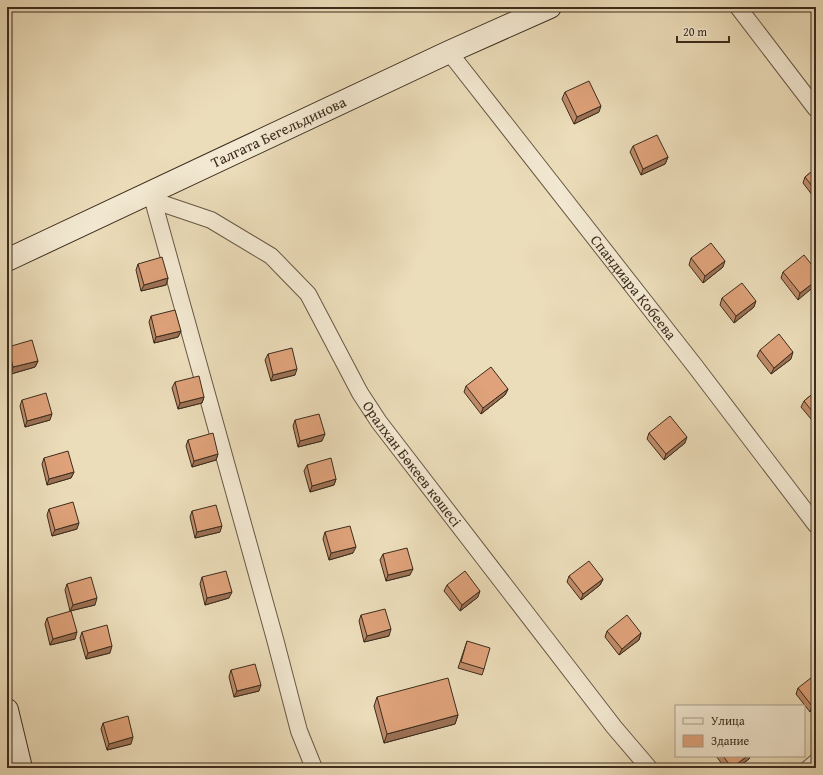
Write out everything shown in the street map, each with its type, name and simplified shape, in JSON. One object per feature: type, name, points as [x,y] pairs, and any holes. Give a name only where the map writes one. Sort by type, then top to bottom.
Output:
[{"type":"street","name":"Талгата Бегельдинова","points":[[7,260],[152,196],[449,52],[550,7]]},
{"type":"street","points":[[738,7],[816,109]]},
{"type":"street","name":"Спандиара Кобеева","points":[[449,52],[696,366],[816,525]]},
{"type":"street","points":[[152,196],[269,617],[299,731],[314,768]]},
{"type":"street","name":"Оралхан Бөкеев көшесі","points":[[152,196],[211,220],[271,256],[308,294],[360,393],[378,422],[614,728],[649,768]]},
{"type":"street","points":[[7,710],[21,768]]},
{"type":"street","points":[[809,768],[816,762]]},
{"type":"building","points":[[589,81],[601,106],[577,117],[565,92]]},
{"type":"building","points":[[657,135],[668,157],[643,169],[633,146]]},
{"type":"building","points":[[816,168],[816,191],[805,177]]},
{"type":"building","points":[[711,243],[725,261],[705,276],[691,258]]},
{"type":"building","points":[[804,255],[816,270],[816,281],[800,293],[783,272]]},
{"type":"building","points":[[162,257],[168,278],[144,285],[138,264]]},
{"type":"building","points":[[742,283],[756,301],[736,316],[722,298]]},
{"type":"building","points":[[175,310],[181,331],[156,337],[151,316]]},
{"type":"building","points":[[779,334],[793,352],[774,368],[760,350]]},
{"type":"building","points":[[32,340],[38,361],[13,367],[8,347]]},
{"type":"building","points":[[292,348],[297,369],[273,375],[268,354]]},
{"type":"building","points":[[491,367],[508,389],[483,408],[466,386]]},
{"type":"building","points":[[199,376],[204,397],[180,403],[175,382]]},
{"type":"building","points":[[816,391],[816,416],[804,401]]},
{"type":"building","points":[[46,393],[52,414],[27,421],[22,400]]},
{"type":"building","points":[[319,414],[325,434],[300,441],[295,420]]},
{"type":"building","points":[[670,416],[687,437],[666,454],[649,433]]},
{"type":"building","points":[[213,433],[218,454],[194,461],[188,440]]},
{"type":"building","points":[[68,451],[74,472],[49,479],[44,458]]},
{"type":"building","points":[[331,458],[336,479],[312,486],[307,465]]},
{"type":"building","points":[[73,502],[79,523],[55,530],[49,509]]},
{"type":"building","points":[[216,505],[222,526],[197,532],[192,511]]},
{"type":"building","points":[[350,526],[356,547],[331,553],[325,532]]},
{"type":"building","points":[[407,548],[413,569],[388,575],[383,554]]},
{"type":"building","points":[[589,561],[603,579],[583,594],[569,576]]},
{"type":"building","points":[[226,571],[232,592],[207,598],[202,577]]},
{"type":"building","points":[[465,571],[480,591],[462,605],[447,585]]},
{"type":"building","points":[[91,577],[97,598],[73,605],[67,584]]},
{"type":"building","points":[[385,609],[391,629],[367,636],[361,615]]},
{"type":"building","points":[[71,611],[77,632],[53,639],[47,618]]},
{"type":"building","points":[[627,615],[641,633],[622,649],[607,631]]},
{"type":"building","points":[[107,625],[112,646],[88,653],[82,632]]},
{"type":"building","points":[[467,641],[490,648],[484,669],[461,662]]},
{"type":"building","points":[[255,664],[261,685],[237,691],[231,670]]},
{"type":"building","points":[[816,674],[816,703],[812,706],[798,688]]},
{"type":"building","points":[[448,678],[458,715],[387,734],[377,697]]},
{"type":"building","points":[[128,716],[133,737],[109,744],[103,723]]},
{"type":"building","points":[[724,757],[746,757],[732,768]]},
{"type":"building","points":[[292,764],[293,768],[276,768]]}]
